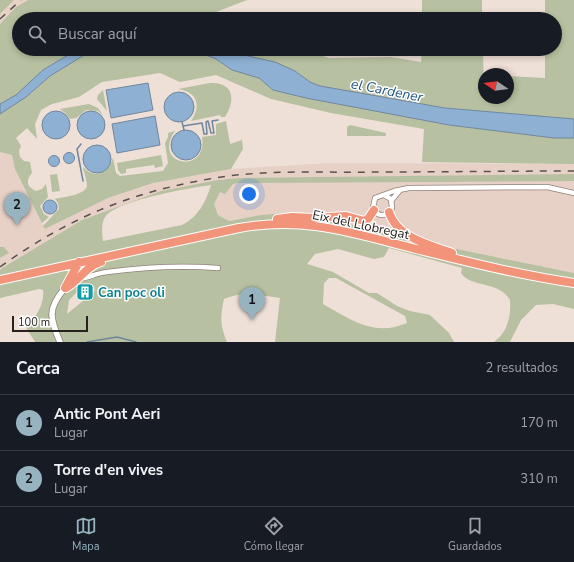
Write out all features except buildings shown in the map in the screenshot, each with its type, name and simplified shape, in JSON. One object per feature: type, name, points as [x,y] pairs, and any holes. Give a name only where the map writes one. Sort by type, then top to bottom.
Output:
[{"type":"highway","points":[[277,219],[292,217],[314,218],[346,216],[364,221],[368,219],[374,210]]},
{"type":"highway","points":[[389,212],[396,225],[408,235],[422,242],[453,253]]},
{"type":"highway","name":"Eix del Llobregat","points":[[4,276],[105,255],[238,224],[277,219],[330,223],[502,264],[574,277]]},
{"type":"highway","name":"Eix del Llobregat","points":[[105,255],[256,225],[305,224],[340,230],[501,270],[574,283]]},
{"type":"highway","points":[[66,286],[80,260],[105,255]]},
{"type":"highway","points":[[66,286],[79,278],[88,268],[102,262],[105,255]]},
{"type":"highway","points":[[59,265],[74,262],[78,263]]},
{"type":"highway","points":[[78,263],[80,265],[79,278]]},
{"type":"highway","points":[[59,265],[65,271],[66,286]]},
{"type":"highway","name":"Eix del Llobregat","points":[[0,280],[59,265]]},
{"type":"street","points":[[400,190],[392,201],[392,208],[389,212],[381,215],[374,210],[372,203],[375,198],[400,190],[414,188],[547,187],[574,192]]},
{"type":"street","points":[[384,195],[392,201]]},
{"type":"street","points":[[79,278],[144,267],[191,266],[218,268]]},
{"type":"street","points":[[60,342],[52,320],[52,310],[57,298],[66,286]]},
{"type":"shaded area","points":[[14,0],[28,0],[16,7],[0,24],[0,14]]},
{"type":"shaded area","points":[[0,152],[12,155],[15,169],[45,229],[108,198],[153,183],[231,169],[331,163],[574,164],[574,174],[239,178],[218,180],[161,191],[82,220],[0,270],[0,258],[9,253],[4,247],[0,247]]},
{"type":"shaded area","points":[[574,181],[574,273],[447,247],[426,241],[408,232],[394,235],[312,215],[284,213],[261,215],[229,221],[218,215],[214,204],[220,192],[229,188],[233,184],[239,183]]},
{"type":"green space","points":[[0,0],[14,0],[0,14]]},
{"type":"green space","points":[[28,0],[247,0],[216,12],[12,12],[12,56],[66,56],[43,70],[16,95],[0,104],[0,24],[16,7]]},
{"type":"green space","points":[[422,0],[482,0],[482,12],[422,12]]},
{"type":"green space","points":[[545,0],[574,0],[574,119],[445,108],[320,86],[310,82],[295,71],[275,62],[248,56],[323,56],[329,58],[391,57],[421,62],[421,56],[483,56],[483,68],[478,68],[478,104],[514,104],[514,76],[545,78],[545,56],[562,56],[562,12],[545,12]]},
{"type":"green space","points":[[83,56],[209,56],[232,70],[259,78],[273,90],[306,98],[449,125],[554,138],[574,138],[574,164],[422,162],[424,129],[331,113],[271,99],[216,75],[180,82],[160,73],[102,82],[79,97],[52,104],[41,110],[35,124],[37,139],[27,128],[16,138],[21,146],[19,151],[20,157],[24,161],[30,162],[32,173],[28,179],[29,186],[36,191],[42,189],[46,184],[48,197],[40,206],[44,214],[49,217],[42,223],[15,169],[12,155],[0,152],[0,114],[26,97],[50,76]]},
{"type":"green space","points":[[218,83],[228,89],[231,93],[231,104],[225,117],[221,117],[220,115],[191,121],[196,110],[196,100],[190,93],[178,89]]},
{"type":"green space","points":[[103,90],[107,111],[97,99],[98,95]]},
{"type":"green space","points":[[89,104],[98,108],[103,115],[98,111],[86,110],[76,118],[70,119],[60,109]]},
{"type":"green space","points":[[226,121],[230,144],[242,140],[243,149],[231,169],[153,183],[108,198],[45,229],[43,226],[59,209],[58,203],[55,199],[78,194],[86,189],[87,184],[83,167],[92,173],[101,173],[108,168],[113,158],[116,173],[120,176],[163,171],[168,163],[165,143],[168,133],[175,131],[170,143],[170,152],[175,158],[182,161],[190,161],[197,157],[202,149],[202,137],[216,135],[216,124]]},
{"type":"green space","points":[[350,125],[386,133],[386,136],[347,136],[347,127]]},
{"type":"green space","points":[[161,155],[163,166],[155,168],[154,165],[126,169],[126,173],[121,174],[118,170],[117,163]]},
{"type":"green space","points":[[57,174],[60,191],[52,192],[50,175]]},
{"type":"green space","points":[[574,174],[574,181],[239,183],[233,184],[225,194],[220,192],[214,204],[218,215],[229,221],[261,215],[284,213],[312,215],[394,235],[408,232],[426,241],[447,247],[574,273],[574,309],[553,304],[536,305],[521,320],[510,342],[494,342],[503,333],[508,323],[510,300],[505,294],[493,287],[471,281],[466,278],[461,273],[462,268],[389,248],[384,257],[374,259],[338,249],[315,254],[307,264],[333,272],[369,293],[377,293],[397,306],[410,311],[430,315],[449,333],[454,342],[275,342],[280,298],[245,294],[224,299],[221,321],[227,342],[35,342],[25,326],[33,320],[39,310],[43,300],[43,290],[39,289],[0,298],[0,270],[82,220],[161,191],[218,180],[239,178]],"holes":[[[211,185],[201,208],[188,222],[182,225],[103,241],[103,222],[105,217],[112,211],[138,200]],[[329,278],[336,278],[405,316],[407,323],[395,327],[384,328],[364,325],[353,321],[323,304],[324,283]],[[94,286],[95,291],[67,314],[69,300],[81,288]]]},
{"type":"green space","points":[[0,247],[4,247],[9,253],[0,258]]},
{"type":"water","points":[[66,56],[83,56],[50,76],[26,97],[0,114],[0,104],[16,95],[43,70]]},
{"type":"water","points":[[209,56],[248,56],[275,62],[295,71],[310,82],[320,86],[445,108],[574,119],[574,138],[554,138],[449,125],[306,98],[273,90],[259,78],[232,70]]},
{"type":"water","points":[[148,83],[153,110],[111,118],[106,90]]},
{"type":"water","points":[[179,92],[190,96],[194,107],[190,118],[179,122],[168,118],[164,107],[168,96]]},
{"type":"water","points":[[56,111],[66,115],[70,125],[66,135],[56,139],[46,135],[42,125],[46,115]]},
{"type":"water","points":[[91,111],[101,115],[105,125],[101,135],[91,139],[81,135],[77,125],[81,115]]},
{"type":"water","points":[[155,116],[160,145],[117,153],[112,124]]},
{"type":"water","points":[[186,130],[197,134],[201,145],[197,156],[186,160],[175,156],[171,145],[175,134]]},
{"type":"water","points":[[97,145],[107,149],[111,159],[107,169],[97,173],[87,169],[83,159],[87,149]]},
{"type":"water","points":[[69,152],[73,154],[75,158],[73,162],[69,164],[65,162],[63,158],[65,154]]},
{"type":"water","points":[[54,155],[58,157],[60,161],[58,165],[54,167],[50,165],[48,161],[50,157]]},
{"type":"water","points":[[50,200],[55,202],[57,207],[55,212],[50,214],[45,212],[43,207],[45,202]]},
{"type":"waterway","points":[[183,126],[202,123],[204,134],[207,134],[206,122],[208,121],[211,133],[214,133],[212,121],[218,120]]},
{"type":"waterway","points":[[182,122],[184,130]]},
{"type":"waterway","points":[[81,144],[77,149],[83,181]]},
{"type":"waterway","points":[[87,342],[117,337],[136,342]]},
{"type":"railway","points":[[0,19],[21,0]]},
{"type":"railway","points":[[0,267],[50,235],[99,210],[152,192],[209,179],[250,174],[292,172],[574,171]]},
{"type":"place","name":"Torre d'en vives","points":[[17,225]]},
{"type":"place","name":"Can poc oli","points":[[85,292]]},
{"type":"place","name":"Antic Pont Aeri","points":[[252,320]]},
{"type":"water label","name":"el Cardener","points":[[387,90]]}]
